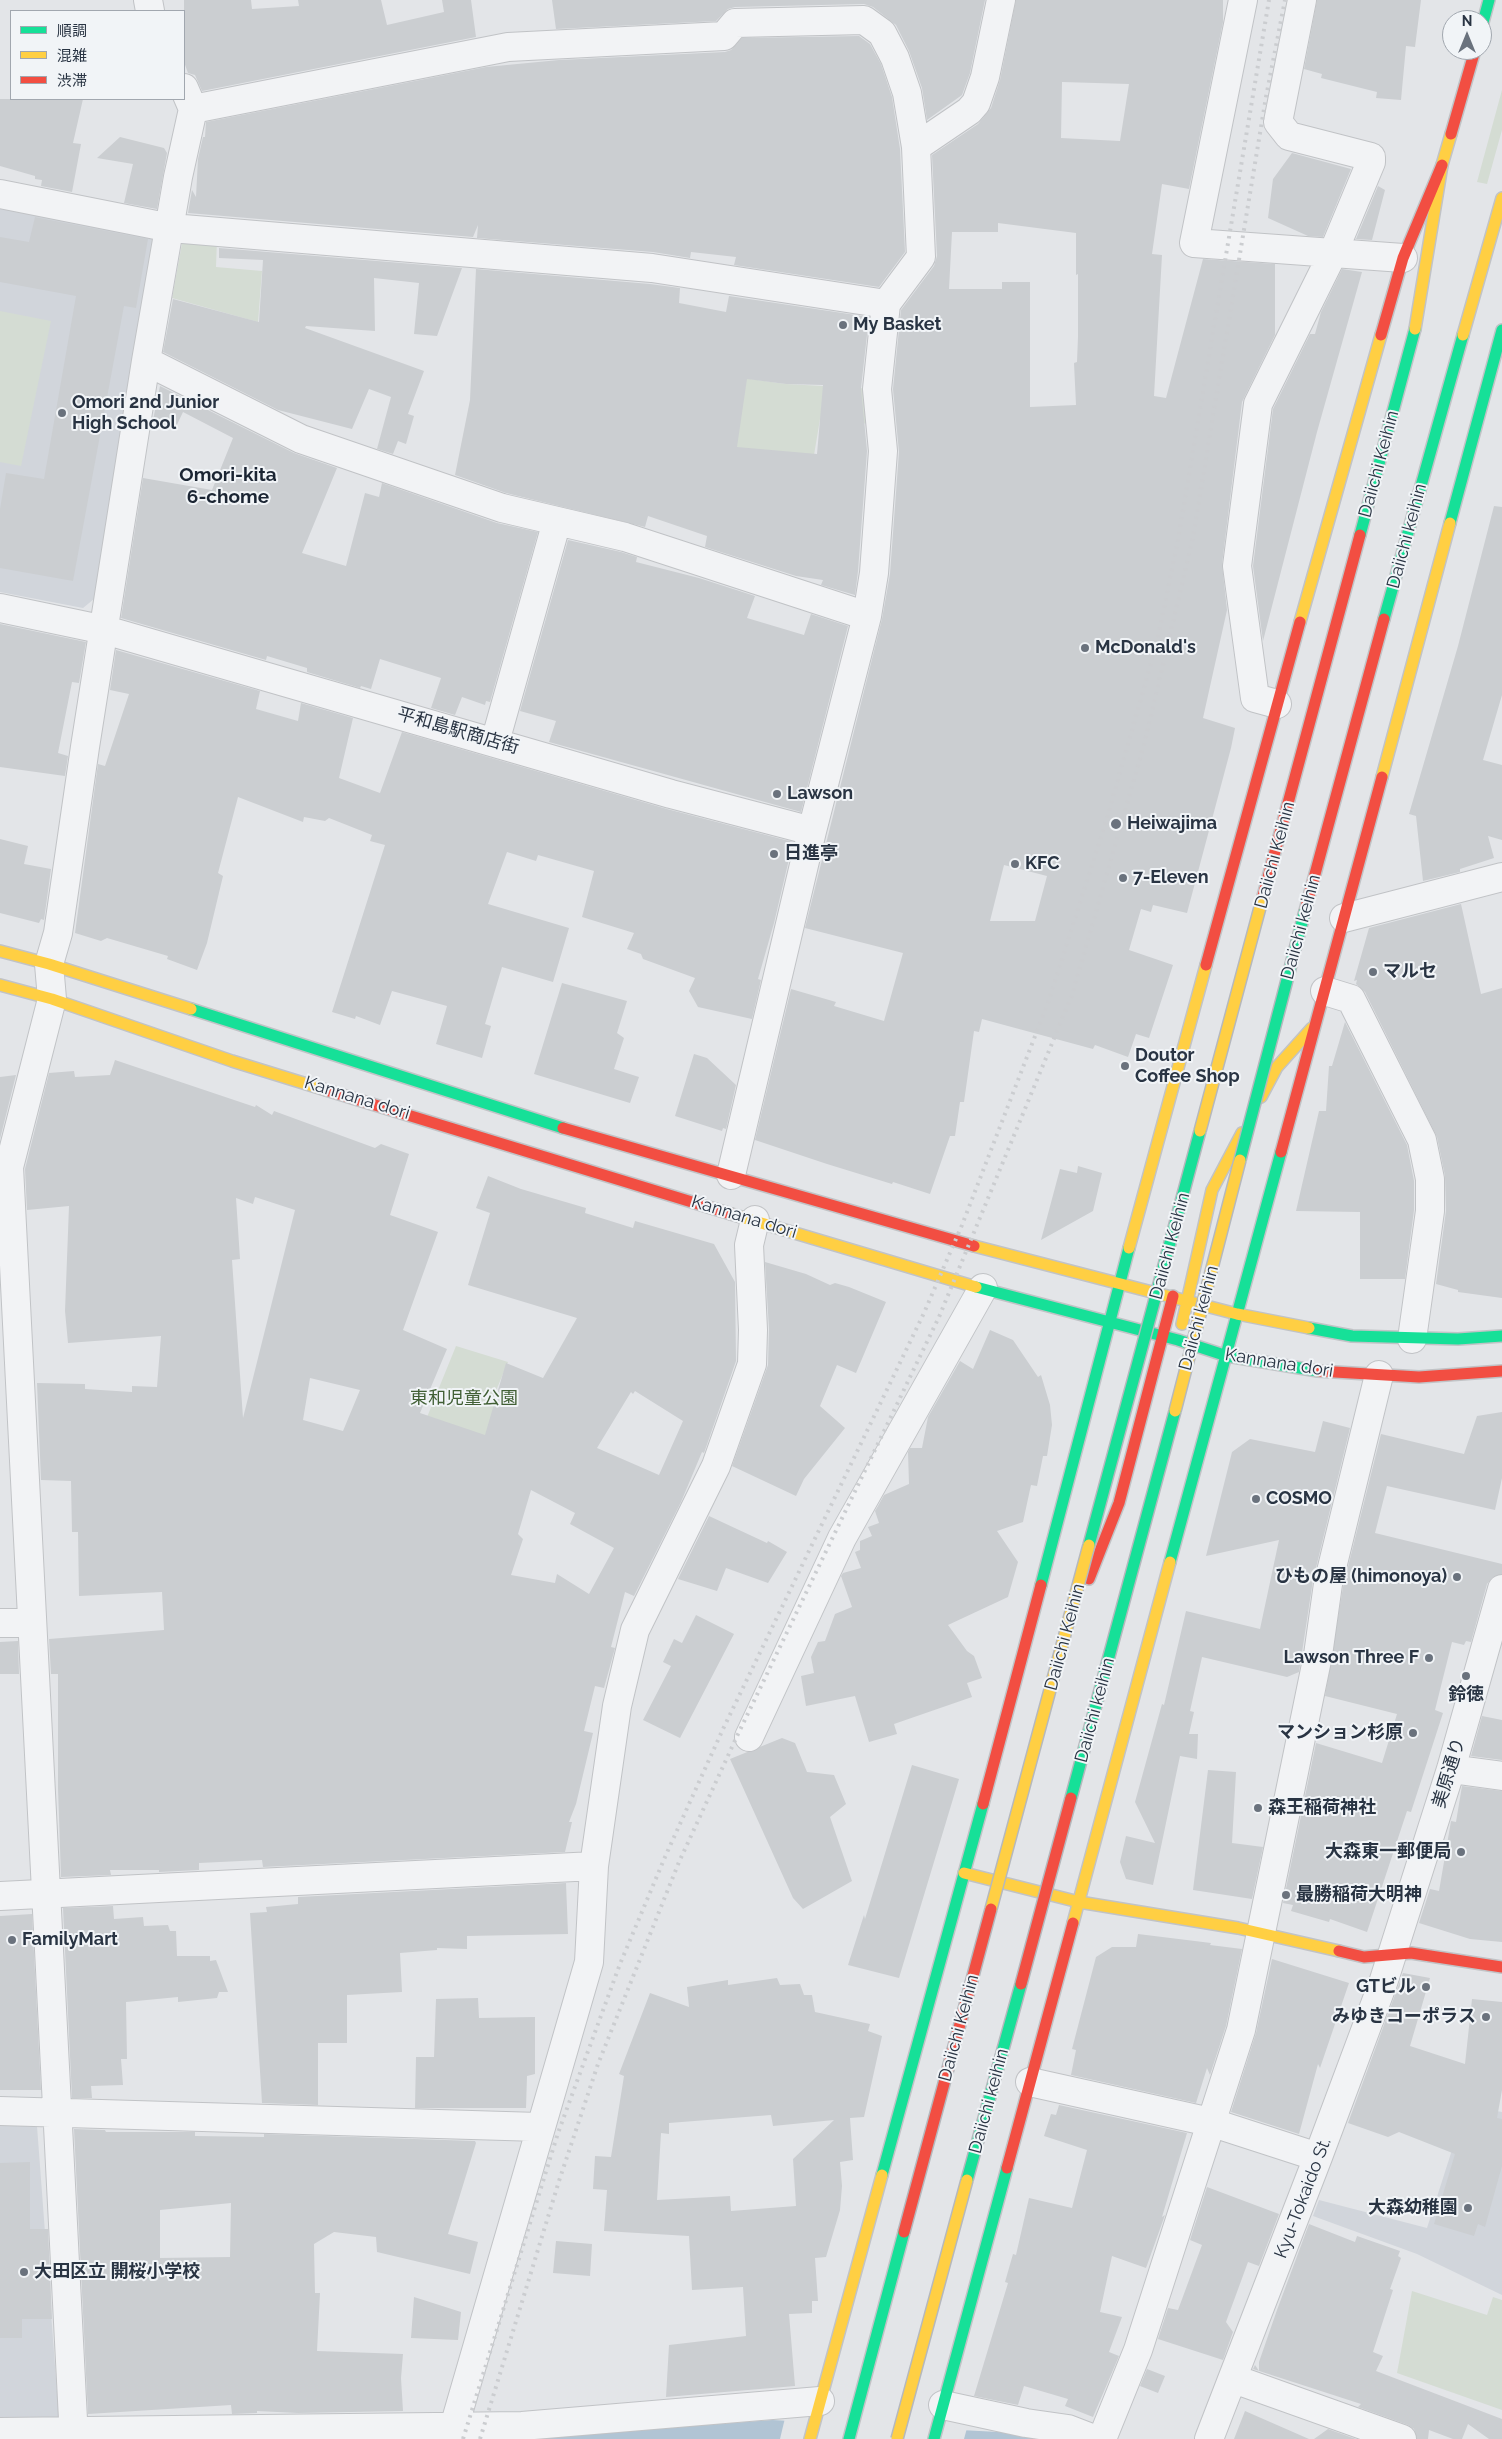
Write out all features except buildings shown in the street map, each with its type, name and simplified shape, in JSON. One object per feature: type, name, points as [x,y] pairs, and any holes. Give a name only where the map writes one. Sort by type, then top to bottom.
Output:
[{"type":"main road","name":"Daiichi Keihin","points":[[849,2439],[1419,315],[1442,166],[1472,60]]},
{"type":"main road","points":[[810,2439],[1000,1742],[1120,1282],[1277,704],[1402,258],[1442,166]]},
{"type":"main road","name":"Daiichi keihin","points":[[898,2439],[1145,1527],[1305,911],[1428,456],[1502,198]]},
{"type":"main road","points":[[934,2439],[1502,330]]},
{"type":"main road","name":"Kannana dori","points":[[0,951],[49,964],[578,1133],[976,1246],[1237,1314],[1352,1336],[1412,1339],[1502,1336]]},
{"type":"main road","name":"Kannana dori","points":[[0,986],[52,999],[232,1061],[928,1274],[1162,1335],[1227,1356],[1322,1372],[1418,1377],[1502,1371]]},
{"type":"main road","points":[[1178,1340],[1212,1190],[1277,1067],[1315,1025]]},
{"type":"main road","points":[[1034,1706],[1041,1699],[1119,1503],[1173,1296]]},
{"type":"main road","points":[[1000,1742],[1014,1728]]},
{"type":"main road","points":[[964,1873],[1079,1902],[1262,1933],[1364,1957],[1411,1953],[1436,1955],[1502,1967]]},
{"type":"street","points":[[916,147],[969,112],[976,103],[985,77],[1001,0]]},
{"type":"street","points":[[1243,0],[1194,243],[1402,258]]},
{"type":"street","points":[[1277,704],[1255,698],[1237,566],[1258,404],[1333,253],[1371,159],[1369,155],[1289,136],[1278,123],[1302,0]]},
{"type":"street","points":[[74,2435],[59,2113],[32,1623],[6,1228],[9,1167],[52,999],[49,964],[58,933],[85,747],[146,361],[171,228],[188,99],[508,47],[724,36],[734,11],[864,20],[882,33],[895,58],[907,93],[916,147],[921,257],[886,304],[876,389],[883,451],[874,573],[867,616],[812,831],[731,1175]]},
{"type":"street","points":[[0,194],[171,228],[643,267],[886,304]]},
{"type":"street","points":[[146,361],[301,439],[502,508],[624,537],[867,616]]},
{"type":"street","points":[[495,742],[557,521]]},
{"type":"street","name":"平和島駅商店街","points":[[0,608],[105,630],[671,794],[812,831]]},
{"type":"street","points":[[1344,918],[1502,877]]},
{"type":"street","points":[[1325,991],[1351,999],[1422,1140],[1430,1179],[1430,1210],[1412,1339]]},
{"type":"street","points":[[454,2426],[539,2127],[589,1962],[594,1866],[616,1706],[635,1630],[716,1466],[752,1364],[753,1330],[749,1246],[755,1220]]},
{"type":"street","points":[[749,1737],[842,1538],[983,1288]]},
{"type":"street","points":[[1102,2439],[1138,2350],[1241,2030],[1318,1654],[1328,1584],[1378,1375]]},
{"type":"street","name":"美原通り","points":[[1392,1956],[1451,1769],[1501,1593]]},
{"type":"street","points":[[0,1623],[32,1623]]},
{"type":"street","points":[[1451,1769],[1502,1776]]},
{"type":"street","points":[[0,1896],[594,1866]]},
{"type":"street","name":"Kyu-Tokaido St.","points":[[1208,2439],[1234,2379],[1392,1956]]},
{"type":"street","points":[[1030,2082],[1210,2122],[1318,2157]]},
{"type":"street","points":[[0,2111],[539,2127]]},
{"type":"street","points":[[1234,2379],[1387,2436]]},
{"type":"street","points":[[0,2432],[74,2435],[454,2426],[520,2434],[819,2406]]},
{"type":"street","points":[[942,2410],[1068,2429],[1094,2439]]},
{"type":"shaded area","name":"Omori 2nd Junior High School","points":[[0,204],[154,234],[94,599],[83,608],[0,592]]},
{"type":"shaded area","name":"大森幼稚園","points":[[1479,2108],[1502,2112],[1502,2295],[1417,2254],[1313,2216],[1319,2200],[1427,2228],[1460,2125]]},
{"type":"shaded area","name":"大田区立 開桜小学校","points":[[0,2124],[37,2126],[59,2419],[0,2419]]},
{"type":"green space","points":[[1502,90],[1502,130],[1487,184],[1477,182]]},
{"type":"green space","points":[[183,238],[217,239],[216,267],[262,271],[258,322],[172,298]]},
{"type":"green space","points":[[0,311],[51,321],[21,466],[0,462]]},
{"type":"green space","points":[[715,374],[786,384],[877,389],[880,425],[820,419],[814,455],[719,446]]},
{"type":"green space","name":"東和児童公園","points":[[456,1346],[508,1362],[490,1405],[507,1409],[496,1442],[412,1454]]},
{"type":"green space","points":[[1412,2291],[1487,2315],[1493,2297],[1502,2300],[1502,2410],[1397,2373]]},
{"type":"water","points":[[772,2420],[1017,2433],[1059,2439],[513,2439]]},
{"type":"pier","points":[[785,2418],[967,2428],[964,2439],[780,2439]]},
{"type":"railway","points":[[463,2439],[558,2133],[620,1964],[665,1857],[723,1729],[924,1313],[962,1225],[1049,1000],[1107,818],[1157,642],[1178,540],[1269,0]]},
{"type":"railway","points":[[480,2439],[559,2181],[598,2064],[679,1862],[738,1734],[939,1317],[1072,995],[1144,745],[1193,537],[1266,97],[1285,0]]},
{"type":"traffic: fast","points":[[1486,10],[1489,0]]},
{"type":"traffic: fast","points":[[1360,535],[1415,329]]},
{"type":"traffic: fast","points":[[1450,523],[1502,330]]},
{"type":"traffic: fast","points":[[1384,619],[1463,335]]},
{"type":"traffic: fast","points":[[1240,1160],[1305,911]]},
{"type":"traffic: fast","points":[[191,1009],[563,1128]]},
{"type":"traffic: fast","points":[[1089,1545],[1200,1131]]},
{"type":"traffic: fast","points":[[1170,1562],[1281,1152]]},
{"type":"traffic: fast","points":[[1041,1585],[1129,1248]]},
{"type":"traffic: fast","points":[[976,1287],[1178,1340],[1227,1356],[1318,1371]]},
{"type":"traffic: fast","points":[[1309,1328],[1352,1336],[1458,1339],[1502,1336]]},
{"type":"traffic: fast","points":[[1071,1798],[1175,1411]]},
{"type":"traffic: fast","points":[[882,2175],[983,1804]]},
{"type":"traffic: fast","points":[[967,2180],[1021,1984]]},
{"type":"traffic: fast","points":[[934,2439],[1007,2168]]},
{"type":"traffic: fast","points":[[849,2439],[904,2232]]},
{"type":"traffic: slow","points":[[1415,329],[1442,165],[1451,134]]},
{"type":"traffic: slow","points":[[1463,335],[1502,198]]},
{"type":"traffic: slow","points":[[1300,622],[1381,335]]},
{"type":"traffic: slow","points":[[1382,777],[1450,523]]},
{"type":"traffic: slow","points":[[1200,1131],[1262,900]]},
{"type":"traffic: slow","points":[[0,951],[49,964],[191,1009]]},
{"type":"traffic: slow","points":[[1129,1248],[1206,965]]},
{"type":"traffic: slow","points":[[0,985],[52,999],[232,1061],[326,1090]]},
{"type":"traffic: slow","points":[[1261,1097],[1277,1067],[1312,1028]]},
{"type":"traffic: slow","points":[[1182,1324],[1212,1190],[1242,1133]]},
{"type":"traffic: slow","points":[[1175,1411],[1240,1160]]},
{"type":"traffic: slow","points":[[731,1214],[976,1287]]},
{"type":"traffic: slow","points":[[974,1246],[1237,1314],[1309,1328]]},
{"type":"traffic: slow","points":[[991,1909],[1089,1545]]},
{"type":"traffic: slow","points":[[1073,1923],[1170,1562]]},
{"type":"traffic: slow","points":[[964,1873],[1079,1902],[1238,1928],[1339,1951]]},
{"type":"traffic: slow","points":[[810,2439],[882,2175]]},
{"type":"traffic: slow","points":[[897,2439],[967,2180]]},
{"type":"traffic: jam","points":[[1451,134],[1472,60]]},
{"type":"traffic: jam","points":[[1381,335],[1403,258],[1442,165]]},
{"type":"traffic: jam","points":[[1262,900],[1360,535]]},
{"type":"traffic: jam","points":[[1305,911],[1384,619]]},
{"type":"traffic: jam","points":[[1206,965],[1300,622]]},
{"type":"traffic: jam","points":[[1281,1152],[1382,777]]},
{"type":"traffic: jam","points":[[326,1090],[731,1214]]},
{"type":"traffic: jam","points":[[563,1128],[974,1246]]},
{"type":"traffic: jam","points":[[1089,1579],[1119,1503],[1173,1296]]},
{"type":"traffic: jam","points":[[1318,1371],[1419,1377],[1502,1371]]},
{"type":"traffic: jam","points":[[983,1804],[1041,1585]]},
{"type":"traffic: jam","points":[[1021,1984],[1071,1798]]},
{"type":"traffic: jam","points":[[904,2232],[991,1909]]},
{"type":"traffic: jam","points":[[1007,2168],[1073,1923]]},
{"type":"traffic: jam","points":[[1339,1951],[1364,1957],[1411,1953],[1502,1967]]},
{"type":"place","name":"My Basket","points":[[843,325]]},
{"type":"place","name":"Omori 2nd Junior High School","points":[[62,413]]},
{"type":"place","name":"McDonald's","points":[[1085,648]]},
{"type":"place","name":"Lawson","points":[[777,794]]},
{"type":"place","name":"Heiwajima","points":[[1116,824]]},
{"type":"place","name":"日進亭","points":[[774,854]]},
{"type":"place","name":"KFC","points":[[1015,864]]},
{"type":"place","name":"7-Eleven","points":[[1123,878]]},
{"type":"place","name":"マルセ","points":[[1373,972]]},
{"type":"place","name":"Doutor Coffee Shop","points":[[1125,1066]]},
{"type":"place","name":"COSMO","points":[[1256,1499]]},
{"type":"place","name":"ひもの屋 (himonoya)","points":[[1457,1577]]},
{"type":"place","name":"Lawson Three F","points":[[1429,1658]]},
{"type":"place","name":"鈴徳","points":[[1466,1676]]},
{"type":"place","name":"マンション杉原","points":[[1413,1733]]},
{"type":"place","name":"森王稲荷神社","points":[[1258,1808]]},
{"type":"place","name":"大森東一郵便局","points":[[1461,1852]]},
{"type":"place","name":"最勝稲荷大明神","points":[[1286,1895]]},
{"type":"place","name":"FamilyMart","points":[[12,1940]]},
{"type":"place","name":"GTビル","points":[[1426,1987]]},
{"type":"place","name":"みゆきコーポラス","points":[[1486,2017]]},
{"type":"place","name":"大森幼稚園","points":[[1468,2208]]},
{"type":"place","name":"大田区立 開桜小学校","points":[[24,2272]]},
{"type":"district","name":"Omori-kita 6-chome","points":[[228,486]]}]
